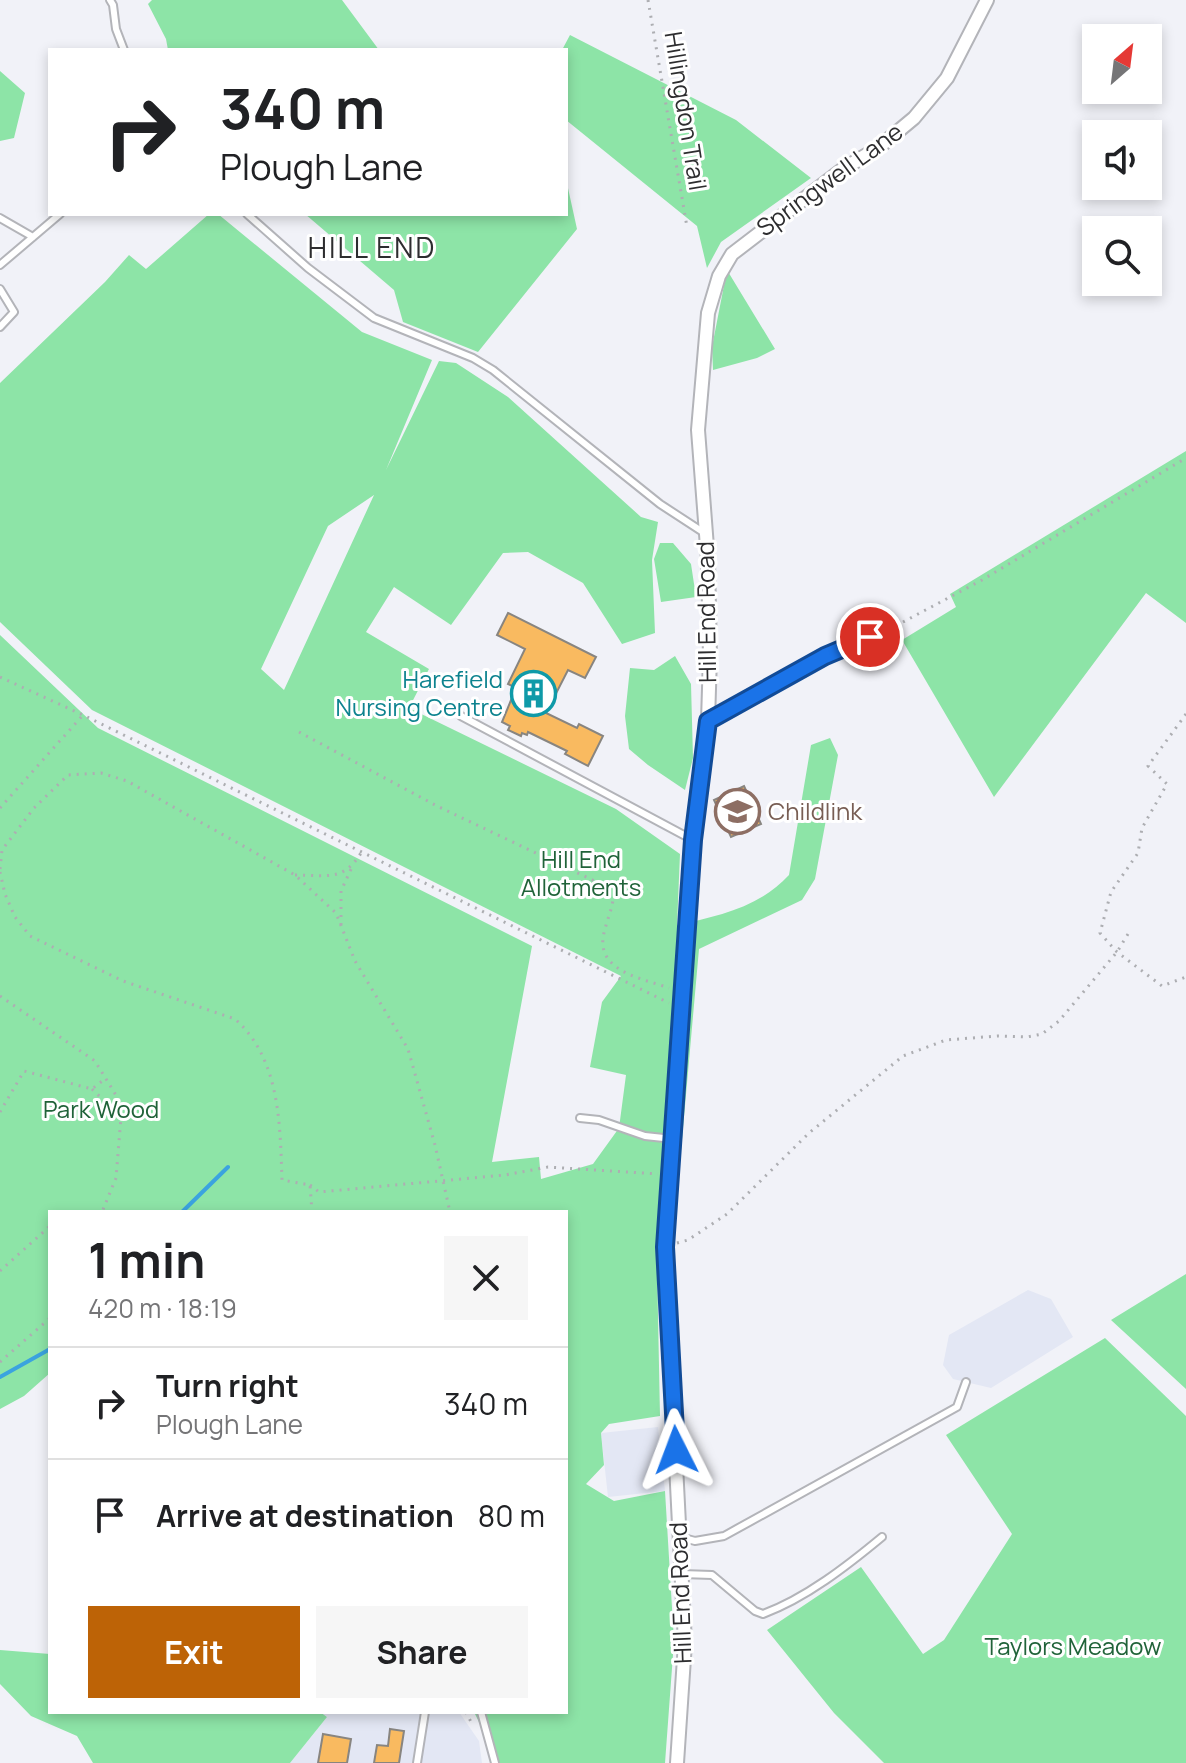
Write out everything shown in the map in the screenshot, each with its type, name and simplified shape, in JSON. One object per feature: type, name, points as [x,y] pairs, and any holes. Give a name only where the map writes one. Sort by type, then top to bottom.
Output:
[{"type":"street","name":"Springwell Lane","points":[[719,276],[732,254],[843,169],[878,148],[914,118],[947,78],[987,0]]},
{"type":"street","name":"Hill End Road","points":[[677,1763],[685,1643],[665,1247],[693,840],[708,721],[710,656],[706,534],[698,430],[708,313],[719,276]]},
{"type":"street","points":[[708,721],[825,656],[893,628]]},
{"type":"lane","points":[[110,0],[123,48]]},
{"type":"lane","points":[[0,265],[58,216]]},
{"type":"lane","points":[[249,216],[308,268],[374,318],[473,358],[493,370],[660,504],[706,534]]},
{"type":"lane","points":[[0,218],[33,237]]},
{"type":"lane","points":[[0,289],[14,312],[0,327]]},
{"type":"lane","points":[[461,716],[693,840]]},
{"type":"lane","points":[[580,1118],[599,1120],[645,1136],[673,1139]]},
{"type":"lane","points":[[680,1537],[695,1541],[724,1536],[957,1407],[966,1382]]},
{"type":"lane","points":[[682,1574],[712,1575],[755,1611],[763,1614],[791,1601],[853,1561],[882,1537]]},
{"type":"lane","points":[[417,1763],[425,1714]]},
{"type":"lane","points":[[482,1714],[495,1763]]},
{"type":"path","name":"Hillingdon Trail","points":[[648,0],[687,227]]},
{"type":"path","points":[[893,628],[982,580],[1186,458]]},
{"type":"path","points":[[0,677],[683,1010]]},
{"type":"path","points":[[1186,714],[1148,766],[1167,784],[1142,828],[1138,853],[1111,892],[1100,933],[1117,952],[1162,986],[1186,977]]},
{"type":"path","points":[[0,808],[83,715]]},
{"type":"path","points":[[299,732],[437,806],[603,885],[613,900],[603,936],[604,953],[611,965],[635,977],[684,993]]},
{"type":"path","points":[[450,1210],[444,1180],[408,1049],[355,961],[336,913],[295,875],[127,781],[101,773],[68,775],[34,808],[2,850],[0,871],[15,917],[30,936],[123,981],[235,1019],[242,1025],[264,1055],[279,1118],[282,1180],[310,1185],[319,1192],[444,1180],[505,1175],[548,1167],[671,1175]]},
{"type":"path","points":[[342,928],[341,891],[361,852]]},
{"type":"path","points":[[295,875],[340,875],[352,867]]},
{"type":"path","points":[[665,1247],[688,1240],[727,1214],[809,1133],[903,1056],[946,1040],[1042,1034],[1059,1021],[1117,952],[1128,934]]},
{"type":"path","points":[[0,996],[95,1061],[122,1105],[116,1178],[103,1210]]},
{"type":"path","points":[[0,1112],[24,1071],[92,1089],[121,1117]]},
{"type":"path","points":[[92,1089],[106,1078]]},
{"type":"path","points":[[310,1185],[312,1210]]},
{"type":"path","points":[[0,1271],[48,1228]]},
{"type":"path","points":[[0,1362],[48,1320]]},
{"type":"shaded area","points":[[1028,1290],[1051,1299],[1073,1337],[991,1388],[953,1379],[943,1365],[949,1335]]},
{"type":"shaded area","points":[[658,1427],[665,1491],[608,1497],[601,1433]]},
{"type":"shaded area","points":[[323,1714],[460,1714],[479,1741],[482,1763],[290,1763],[327,1717]]},
{"type":"green space","points":[[152,0],[342,0],[378,48],[168,48],[148,4]]},
{"type":"green space","points":[[570,35],[736,120],[811,178],[721,242],[707,268],[697,226],[568,122],[568,48],[563,48]]},
{"type":"green space","points":[[0,71],[25,93],[14,138],[0,141]]},
{"type":"green space","points":[[568,188],[577,229],[478,352],[403,322],[394,290],[307,216],[568,216]]},
{"type":"green space","points":[[207,216],[220,216],[362,332],[432,360],[386,470],[439,361],[456,363],[508,397],[641,517],[658,522],[652,560],[655,633],[622,644],[583,583],[528,552],[503,553],[451,625],[394,587],[366,632],[429,669],[409,708],[616,809],[680,854],[677,925],[752,903],[789,875],[811,745],[830,738],[838,755],[815,879],[802,900],[699,949],[674,1229],[657,1266],[660,1416],[609,1424],[601,1433],[604,1465],[586,1484],[614,1501],[665,1491],[674,1641],[665,1763],[492,1763],[484,1732],[475,1714],[568,1714],[568,1210],[48,1210],[48,1375],[24,1396],[0,1409],[0,635],[98,728],[532,946],[492,1162],[539,1157],[541,1179],[593,1164],[619,1128],[626,1075],[590,1067],[602,1002],[621,976],[92,710],[0,622],[0,383],[129,255],[146,269]],"holes":[[[374,495],[284,690],[261,669],[328,526]]]},
{"type":"green space","points":[[727,270],[775,349],[757,358],[713,370],[712,347]]},
{"type":"green space","points":[[1186,451],[1186,623],[1146,593],[994,797],[902,640],[956,607],[950,594]]},
{"type":"green space","points":[[660,543],[673,543],[691,564],[696,597],[661,602],[654,559]]},
{"type":"green space","points":[[675,656],[691,684],[693,758],[685,790],[629,749],[625,716],[630,668],[654,670]]},
{"type":"green space","points":[[1186,1274],[1186,1389],[1111,1320]]},
{"type":"green space","name":"Taylors Meadow","points":[[1105,1338],[1186,1416],[1186,1763],[884,1763],[834,1713],[767,1630],[861,1567],[923,1654],[944,1640],[1012,1534],[946,1435]]},
{"type":"green space","points":[[0,1650],[48,1654],[48,1714],[323,1714],[327,1717],[290,1763],[93,1763],[77,1736],[31,1716],[0,1684]]},
{"type":"building","name":"Harefield Nursing Centre","points":[[508,613],[596,657],[585,678],[568,670],[546,713],[603,736],[588,766],[565,754],[567,751],[528,732],[521,736],[508,730],[510,726],[502,722],[516,688],[508,684],[525,649],[497,635]]},
{"type":"building","name":"Childlink","points":[[744,786],[761,824],[731,837],[714,800]]},
{"type":"building","points":[[390,1729],[404,1731],[399,1763],[374,1763],[377,1745],[388,1746]]},
{"type":"building","points":[[323,1734],[351,1739],[347,1763],[318,1763]]},
{"type":"waterway","points":[[184,1210],[228,1167]]},
{"type":"waterway","points":[[0,1377],[48,1350]]},
{"type":"place","name":"Harefield Nursing Centre","points":[[534,694]]},
{"type":"place","name":"Childlink","points":[[737,812]]},
{"type":"district","name":"HILL END","points":[[372,248]]},
{"type":"route","points":[[676,1450],[665,1247],[693,840],[708,721],[825,656],[870,637]]},
{"type":"park label","name":"Hill End Allotments","points":[[581,874]]},
{"type":"park label","name":"Park Wood","points":[[101,1110]]}]
